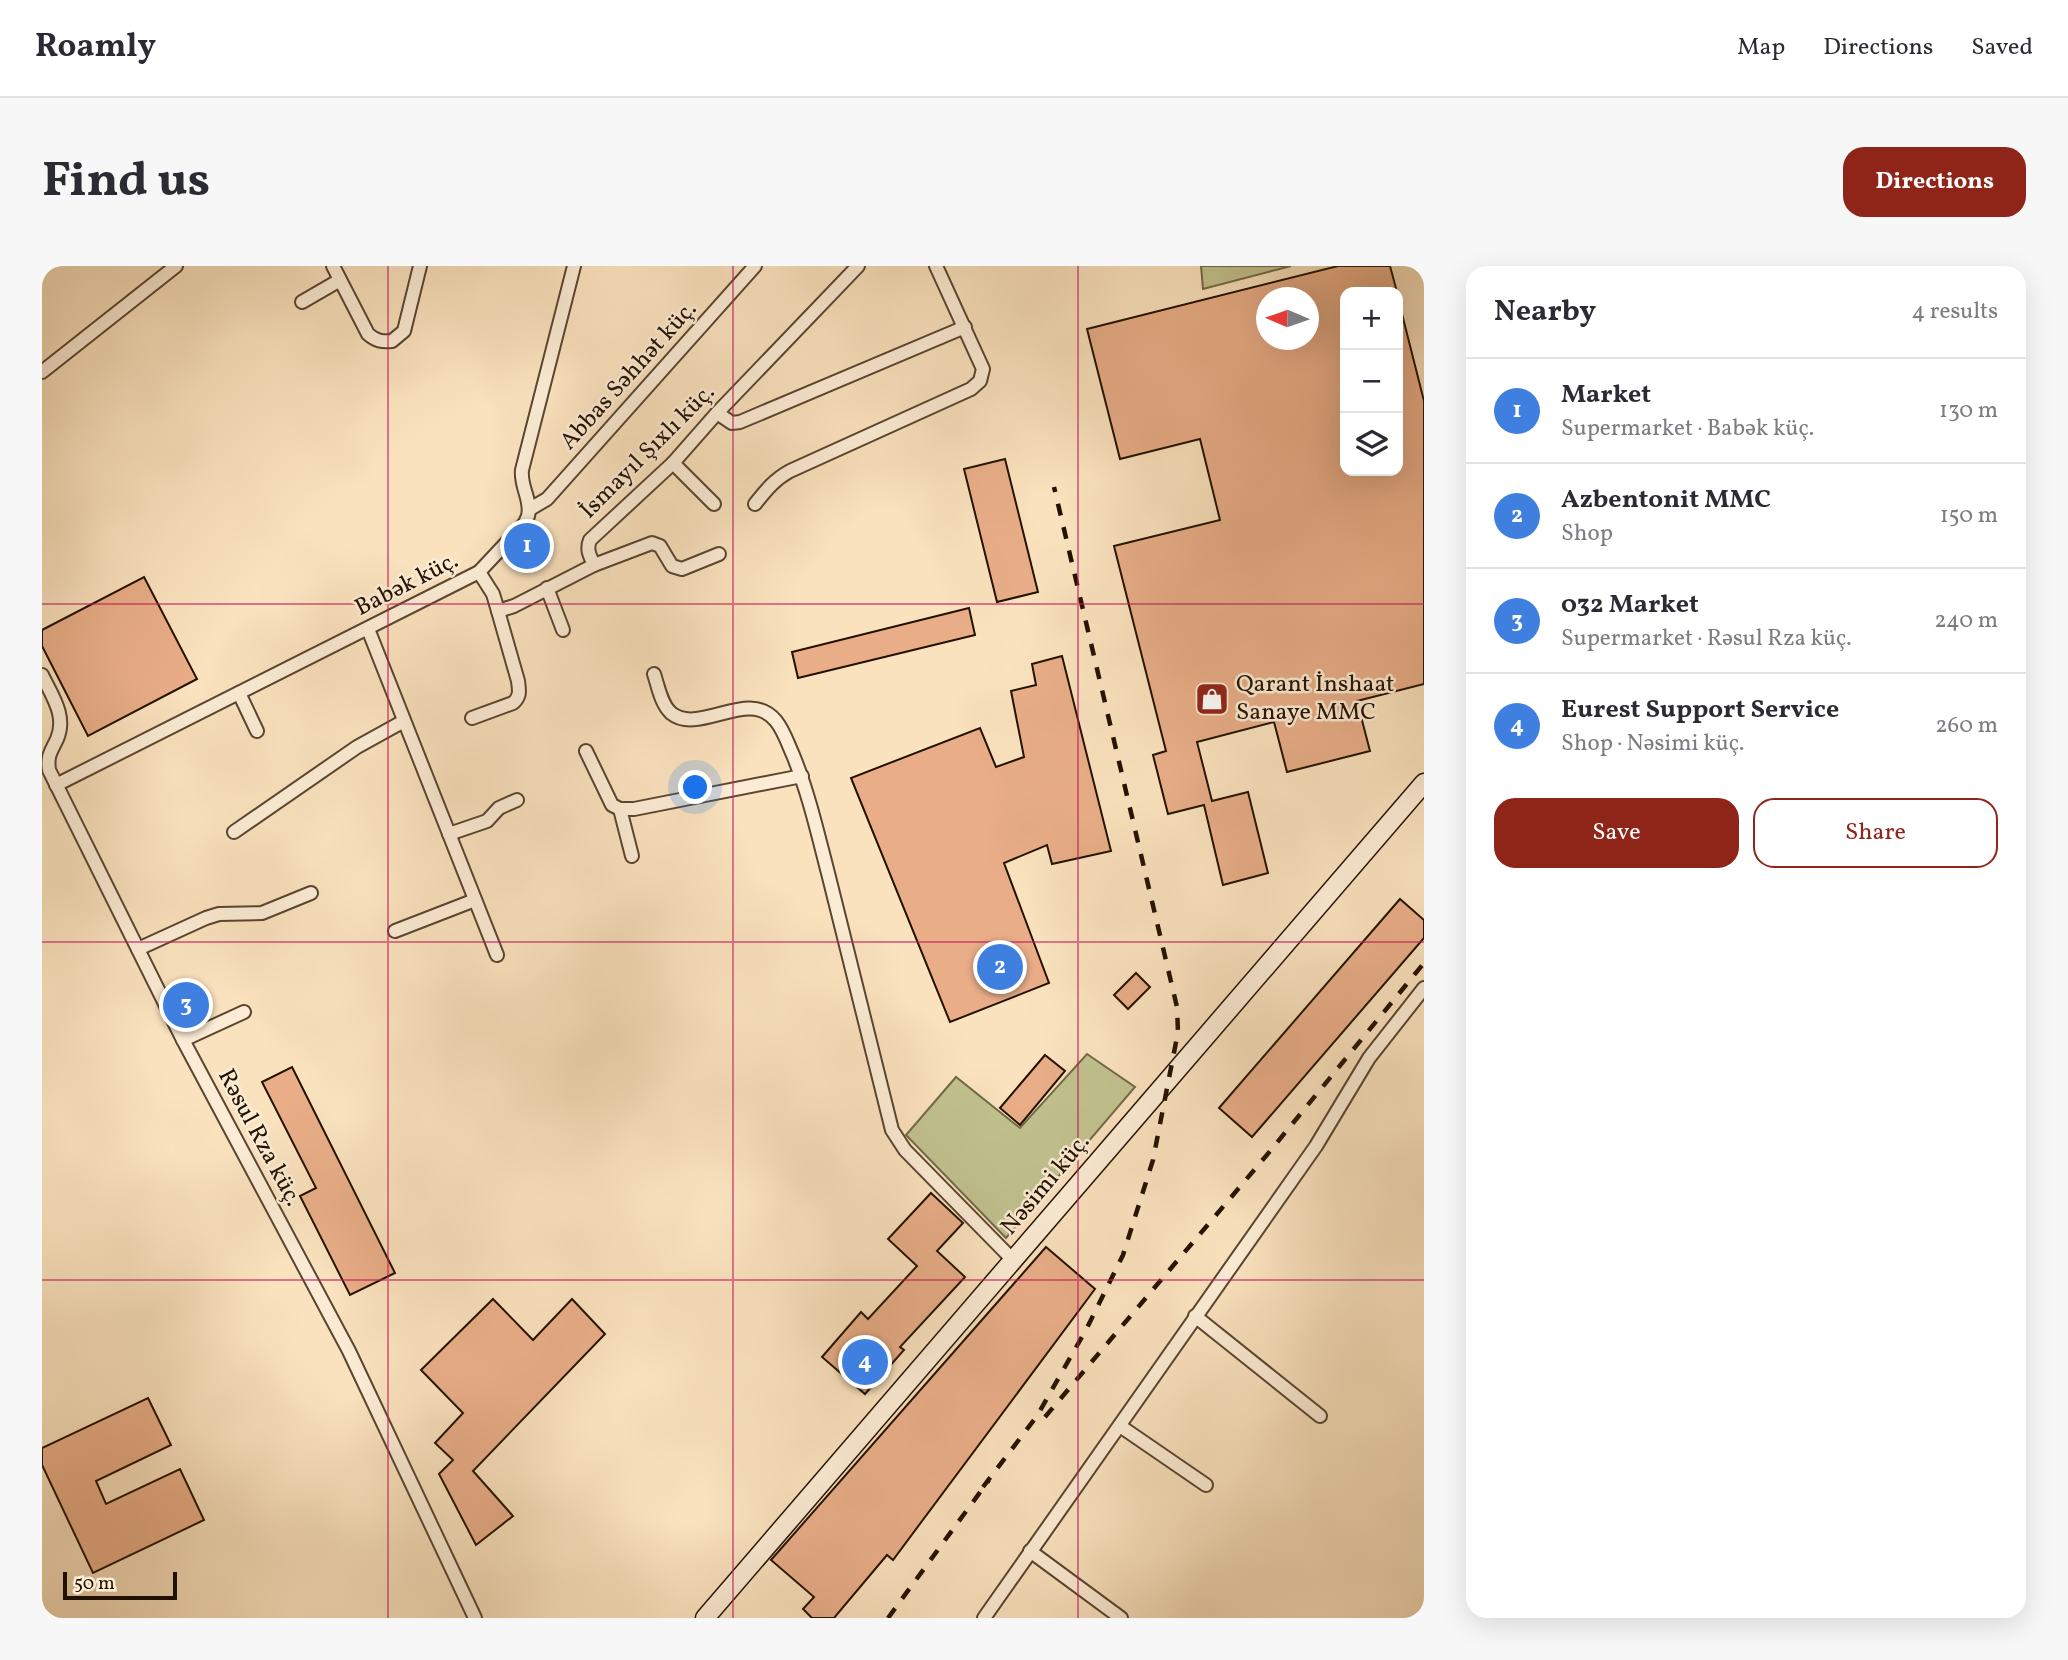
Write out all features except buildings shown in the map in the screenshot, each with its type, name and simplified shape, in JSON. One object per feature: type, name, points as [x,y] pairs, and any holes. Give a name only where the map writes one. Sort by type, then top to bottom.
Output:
[{"type":"street","points":[[42,372],[176,266]]},
{"type":"street","points":[[333,266],[368,334],[375,340],[384,341],[392,341],[404,331],[420,266]]},
{"type":"street","points":[[530,509],[522,484],[522,470],[574,266]]},
{"type":"street","name":"Abbas Səhhət küç.","points":[[530,509],[547,499],[755,266]]},
{"type":"street","name":"İsmayıl Şıxlı küç.","points":[[594,565],[587,546],[590,540],[673,464],[717,413],[858,266]]},
{"type":"street","points":[[755,504],[769,486],[790,471],[971,388],[980,381],[983,369],[936,266]]},
{"type":"street","points":[[302,302],[340,280]]},
{"type":"street","points":[[717,413],[732,423],[740,422],[965,327]]},
{"type":"street","points":[[673,464],[715,504]]},
{"type":"street","name":"Babək küç.","points":[[56,785],[479,572],[525,523],[530,509]]},
{"type":"street","points":[[498,611],[514,606],[594,565],[652,544],[660,547],[672,566],[682,569],[719,554]]},
{"type":"street","points":[[472,718],[513,703],[518,699],[520,691],[494,594],[479,572]]},
{"type":"street","points":[[547,588],[563,630]]},
{"type":"street","points":[[368,629],[497,955]]},
{"type":"street","points":[[654,674],[665,705],[671,713],[682,718],[694,719],[749,708],[759,709],[775,719],[783,731],[809,798],[892,1130],[905,1150],[1014,1261]]},
{"type":"street","name":"Rəsul Rza küç.","points":[[42,676],[62,719],[61,729],[47,758],[48,771],[183,1040],[349,1351],[475,1618]]},
{"type":"street","points":[[239,693],[257,731]]},
{"type":"street","points":[[234,832],[357,747],[404,721]]},
{"type":"street","points":[[586,751],[611,805],[620,809],[802,776]]},
{"type":"street","name":"Nəsimi küç.","points":[[705,1618],[1424,783]]},
{"type":"street","points":[[449,834],[486,821],[499,808],[517,800]]},
{"type":"street","points":[[620,809],[632,856]]},
{"type":"street","points":[[138,949],[206,918],[219,914],[262,914],[311,893]]},
{"type":"street","points":[[395,930],[475,900]]},
{"type":"street","points":[[984,1618],[1323,1135],[1369,1058],[1424,988]]},
{"type":"street","points":[[183,1040],[244,1012]]},
{"type":"street","points":[[1195,1316],[1320,1416]]},
{"type":"street","points":[[1120,1426],[1206,1485]]},
{"type":"street","points":[[1030,1551],[1121,1618]]},
{"type":"green space","points":[[1201,266],[1291,266],[1203,289]]},
{"type":"green space","points":[[1087,1054],[1135,1087],[1006,1238],[906,1135],[956,1077],[1020,1128]]},
{"type":"railway","points":[[983,1487],[1037,1416],[1087,1328],[1123,1255],[1153,1160],[1178,1032],[1177,1007],[1054,487]]},
{"type":"railway","points":[[1045,1417],[1266,1156],[1424,963]]},
{"type":"railway","points":[[888,1618],[989,1480]]},
{"type":"place","name":"Market","points":[[527,546]]},
{"type":"place","name":"Qarant İnshaat Sanaye MMC","points":[[1212,699]]},
{"type":"place","name":"Azbentonit MMC","points":[[1000,967]]},
{"type":"place","name":"032 Market","points":[[186,1005]]},
{"type":"place","name":"Eurest Support Service","points":[[865,1362]]}]
